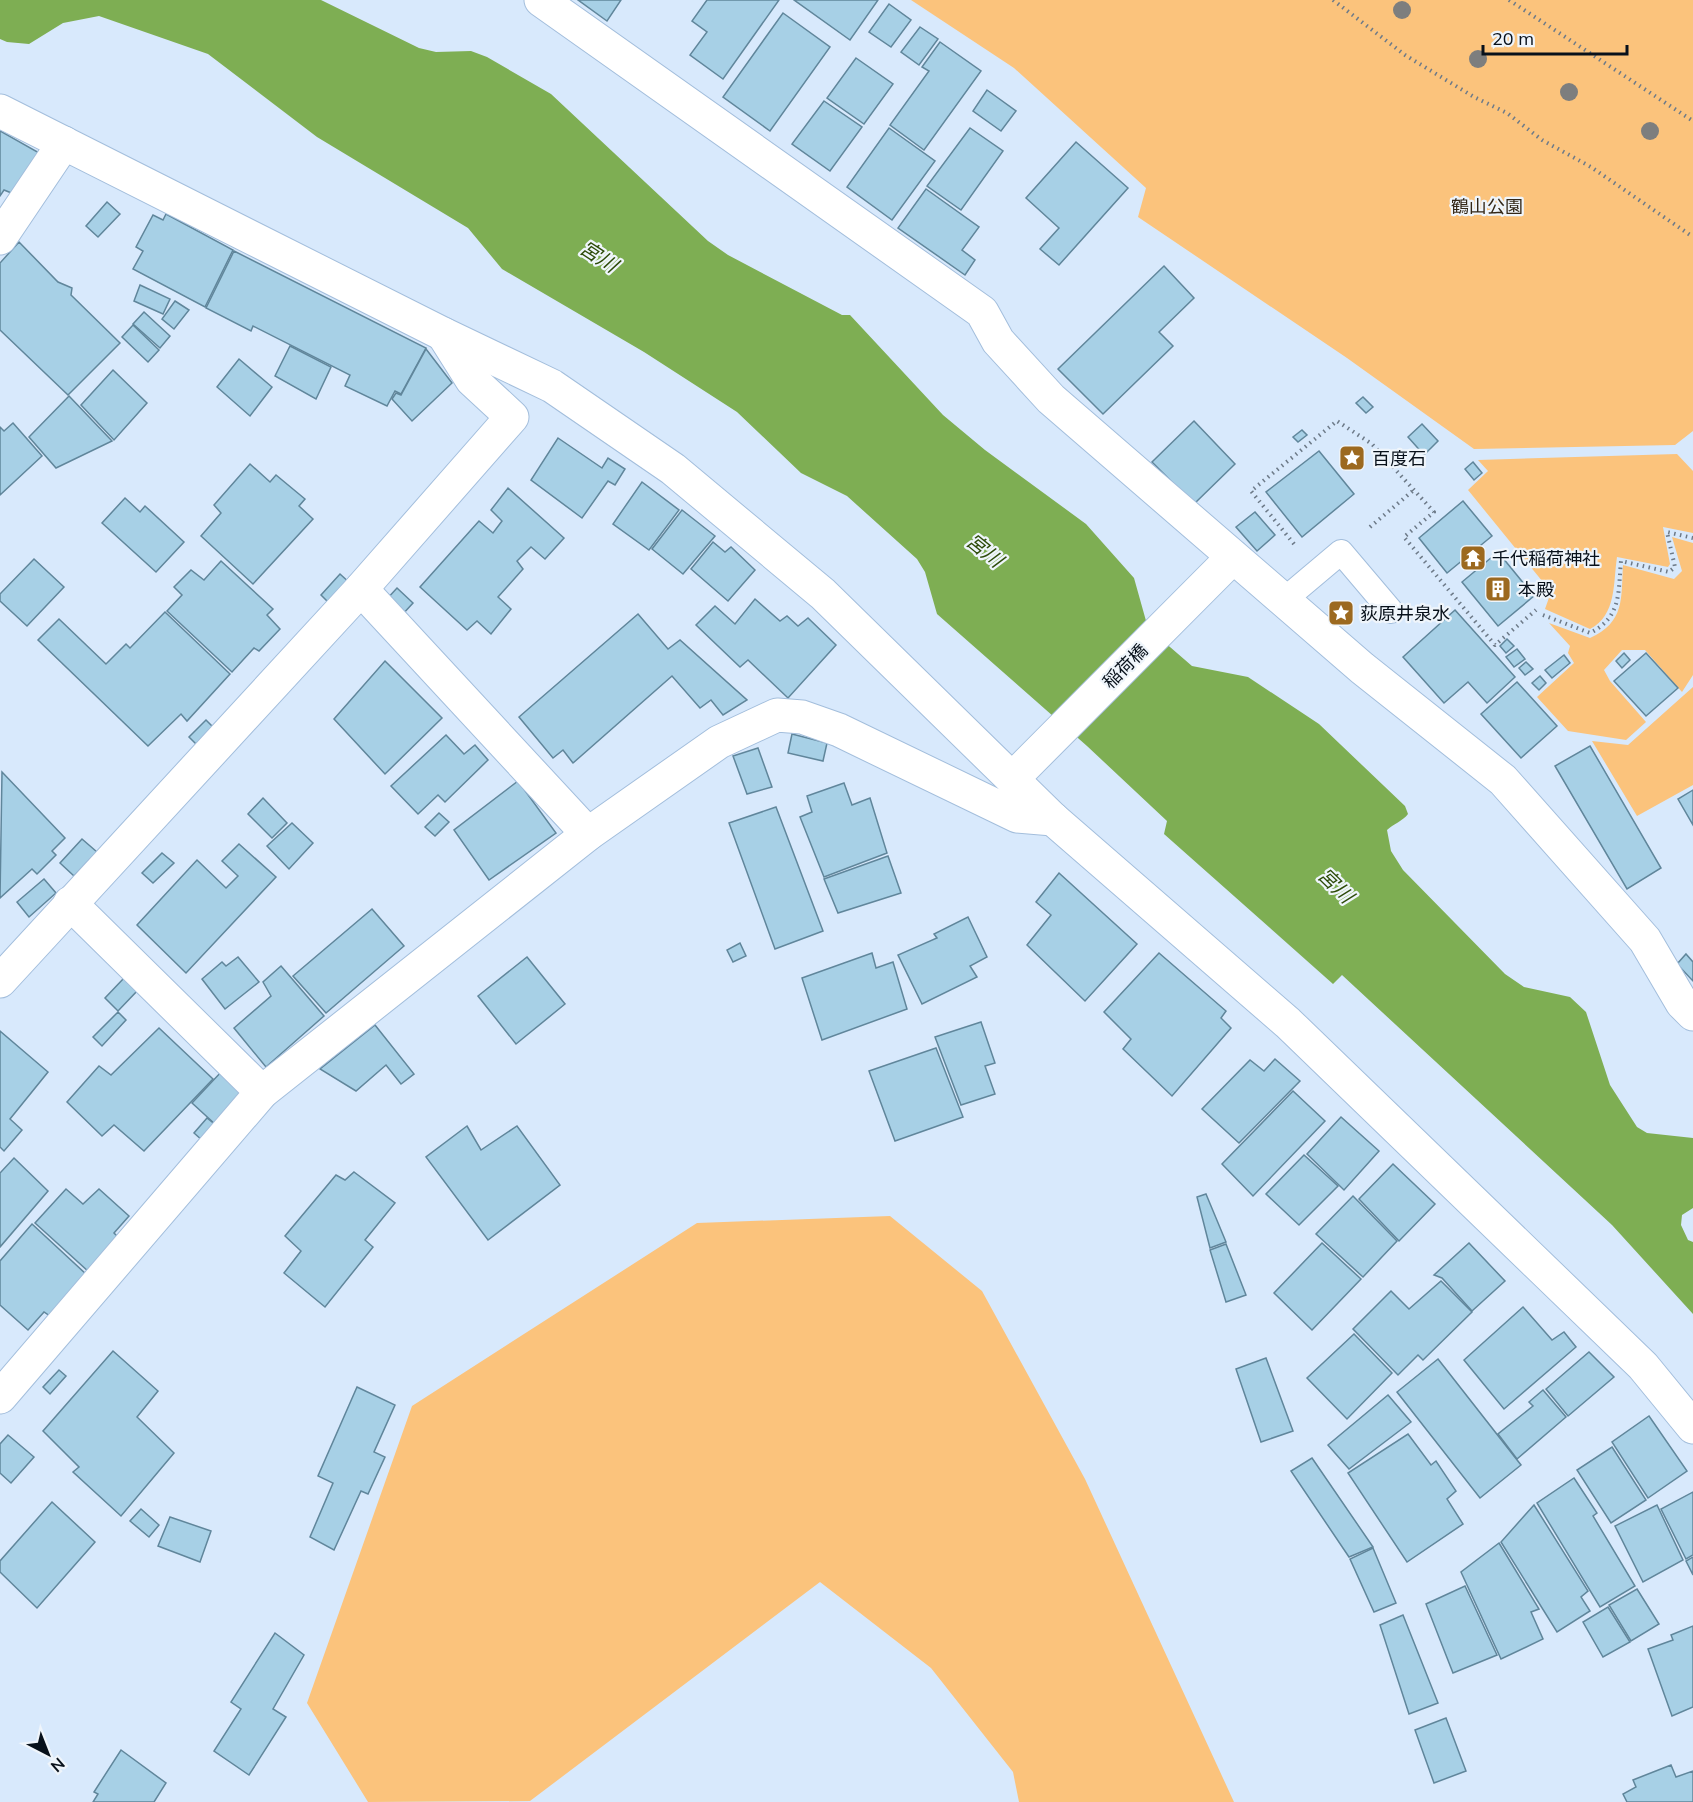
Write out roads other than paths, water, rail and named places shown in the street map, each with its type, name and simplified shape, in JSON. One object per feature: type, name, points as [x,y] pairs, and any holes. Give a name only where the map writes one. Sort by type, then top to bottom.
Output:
[{"type":"street","points":[[541,0],[982,312],[998,341],[1050,399],[1230,560],[1284,600],[1362,668],[1503,780],[1645,940],[1682,1003],[1693,1014]]},
{"type":"street","points":[[0,111],[443,334],[552,386],[673,469],[823,594],[1017,774],[1053,819],[1297,1031],[1643,1366],[1693,1427]]},
{"type":"street","points":[[0,238],[64,143]]},
{"type":"street","points":[[0,981],[361,589],[512,417],[472,380],[443,334]]},
{"type":"street","name":"稲荷橋","points":[[1017,774],[1230,560]]},
{"type":"street","points":[[361,589],[588,834]]},
{"type":"street","points":[[0,1397],[262,1092],[588,834],[719,742],[777,715],[802,717],[839,730],[1017,816],[1053,819]]},
{"type":"street","points":[[70,903],[262,1092]]},
{"type":"lane","points":[[1284,600],[1341,552],[1391,612]]},
{"type":"water","name":"宮川","points":[[0,0],[321,0],[419,48],[436,52],[471,51],[487,57],[551,94],[708,241],[728,255],[842,315],[850,315],[943,415],[985,450],[1086,524],[1134,578],[1148,628],[1192,666],[1248,677],[1319,724],[1405,806],[1408,814],[1387,830],[1391,851],[1403,870],[1505,974],[1524,987],[1570,997],[1586,1012],[1610,1085],[1637,1127],[1647,1133],[1693,1138],[1693,1208],[1682,1215],[1681,1225],[1688,1240],[1693,1242],[1693,1314],[1612,1225],[1342,975],[1333,984],[1164,834],[1167,821],[1087,746],[937,614],[925,572],[917,559],[847,496],[801,473],[737,412],[644,352],[502,269],[468,228],[317,137],[208,54],[99,16],[63,23],[29,44],[7,42],[0,39]]},
{"type":"place","name":"百度石","points":[[1352,458]]},
{"type":"place","name":"千代稲荷神社","points":[[1473,558]]},
{"type":"place","name":"本殿","points":[[1498,589]]},
{"type":"place","name":"荻原井泉水","points":[[1341,613]]},
{"type":"park label","name":"鶴山公園","points":[[1487,206]]}]
